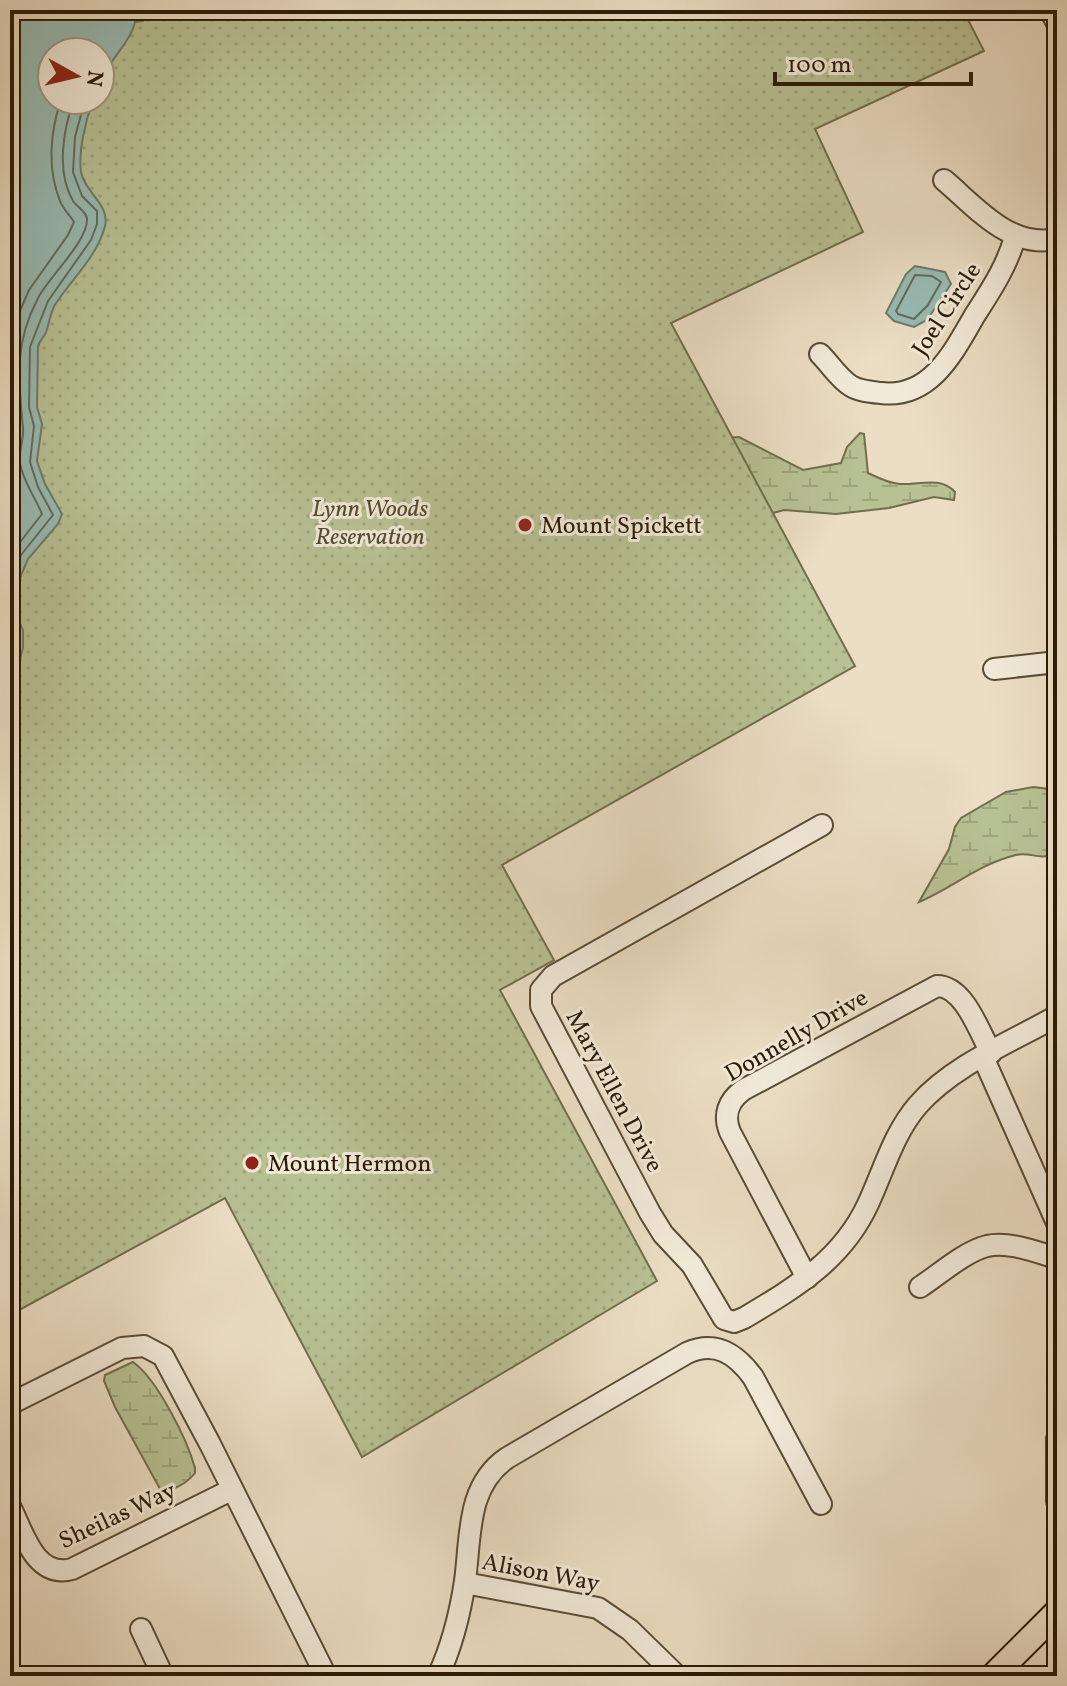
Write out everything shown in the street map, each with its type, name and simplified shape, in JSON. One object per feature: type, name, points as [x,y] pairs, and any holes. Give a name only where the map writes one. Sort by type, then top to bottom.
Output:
[{"type":"main road","points":[[993,1676],[1057,1612]]},
{"type":"street","points":[[1050,10],[1057,23]]},
{"type":"street","points":[[944,180],[1015,237],[1038,241],[1057,239]]},
{"type":"street","name":"Joel Circle","points":[[820,354],[847,383],[861,390],[898,393],[924,382],[940,370],[952,354],[1003,269],[1015,237]]},
{"type":"street","points":[[994,669],[1057,662]]},
{"type":"street","name":"Mary Ellen Drive","points":[[807,1278],[741,1320],[731,1322],[719,1315],[697,1273],[663,1234],[650,1213],[541,1006],[540,994],[553,976],[822,825]]},
{"type":"street","name":"Donnelly Drive","points":[[807,1278],[727,1127],[728,1109],[733,1098],[937,986],[949,987],[959,995],[987,1055]]},
{"type":"street","points":[[807,1278],[839,1251],[853,1231],[870,1201],[892,1144],[915,1109],[948,1079],[1057,1016]]},
{"type":"street","points":[[987,1055],[1057,1223]]},
{"type":"street","points":[[920,1287],[974,1251],[990,1245],[1009,1246],[1057,1258]]},
{"type":"street","points":[[10,1404],[122,1348],[136,1345],[150,1348],[167,1362],[326,1676]]},
{"type":"street","points":[[438,1676],[452,1643],[465,1583],[475,1503],[482,1485],[498,1465],[687,1353],[704,1347],[726,1351],[740,1360],[753,1377],[821,1504]]},
{"type":"street","points":[[1057,1439],[1057,1501]]},
{"type":"street","name":"Sheilas Way","points":[[10,1506],[39,1561],[51,1569],[62,1571],[72,1569],[231,1490]]},
{"type":"street","name":"Alison Way","points":[[465,1583],[598,1608],[622,1623],[677,1676]]},
{"type":"street","points":[[141,1629],[163,1676]]},
{"type":"green space","name":"Lynn Woods Reservation","points":[[10,10],[963,10],[984,51],[815,129],[863,232],[671,323],[855,666],[502,865],[554,960],[500,990],[657,1281],[362,1457],[225,1198],[10,1315]]},
{"type":"green space","points":[[860,433],[864,434],[868,473],[896,483],[943,484],[955,492],[954,500],[934,497],[889,508],[836,514],[784,510],[773,513],[723,438],[739,437],[803,470],[841,463],[847,447]]},
{"type":"green space","points":[[1033,787],[1057,790],[1057,849],[1047,856],[1022,854],[1003,859],[919,902],[949,849],[961,818],[1006,792]]},
{"type":"green space","points":[[133,1362],[161,1395],[195,1468],[195,1473],[175,1488],[160,1489],[104,1381],[105,1375]]},
{"type":"water","points":[[10,10],[152,10],[143,21],[135,22],[116,56],[116,36],[36,36],[36,116],[88,116],[81,172],[106,218],[97,247],[56,303],[38,347],[37,407],[42,424],[37,461],[45,484],[62,514],[58,524],[28,559],[17,585],[16,615],[23,630],[23,648],[10,696]]},
{"type":"water","points":[[915,266],[945,272],[951,284],[927,320],[914,327],[894,321],[886,313],[906,274]]},
{"type":"place","name":"Mount Spickett","points":[[525,525]]},
{"type":"place","name":"Mount Hermon","points":[[252,1163]]}]
